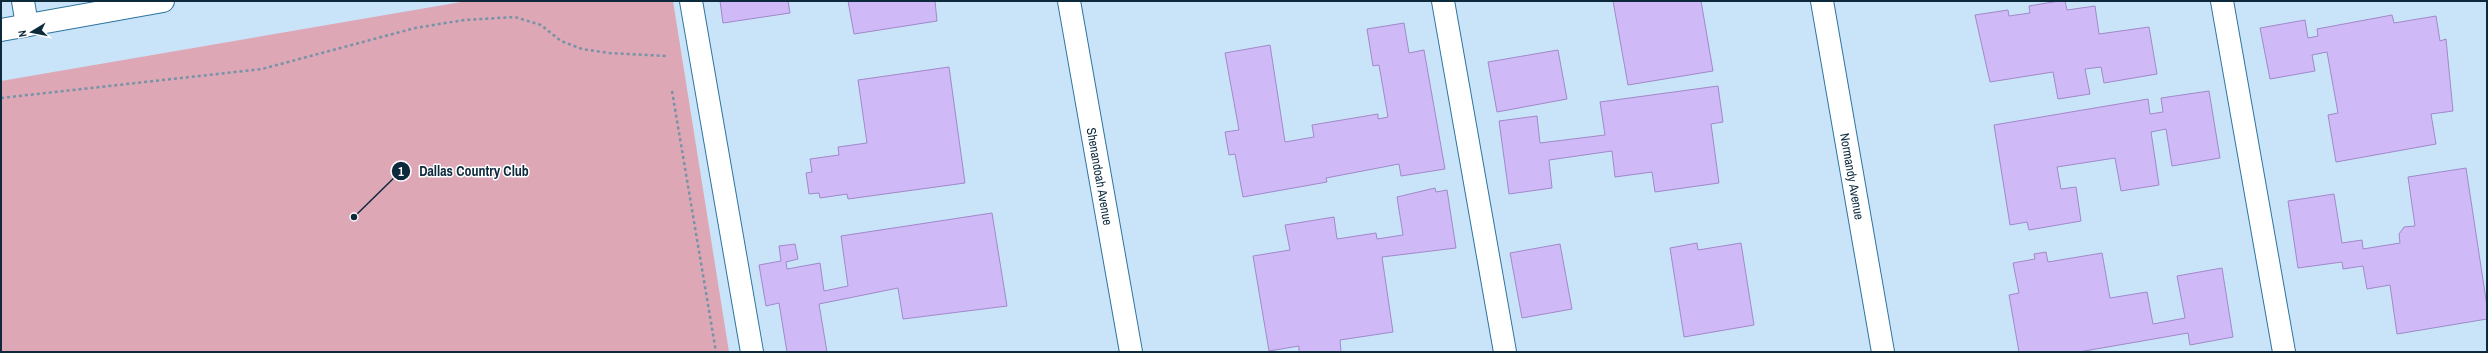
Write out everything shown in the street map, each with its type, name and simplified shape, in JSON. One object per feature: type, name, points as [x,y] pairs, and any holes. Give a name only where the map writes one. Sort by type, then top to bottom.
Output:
[{"type":"street","points":[[23,1],[27,25]]},
{"type":"street","points":[[1,30],[163,1]]},
{"type":"street","points":[[691,1],[752,352]]},
{"type":"street","name":"Shenandoah Avenue","points":[[1069,1],[1131,352]]},
{"type":"street","points":[[1443,1],[1505,352]]},
{"type":"street","name":"Normandy Avenue","points":[[1822,1],[1883,352]]},
{"type":"street","points":[[2222,1],[2284,352]]},
{"type":"path","points":[[1,98],[262,70],[416,28],[464,20],[515,17],[541,25],[561,41],[582,49],[609,54],[666,55],[668,62]]},
{"type":"path","points":[[671,86],[716,352]]},
{"type":"shaded area","points":[[467,1],[673,1],[729,352],[1,352],[1,81]]},
{"type":"building","points":[[720,1],[788,1],[790,13],[723,23]]},
{"type":"building","points":[[848,1],[935,1],[937,21],[854,34]]},
{"type":"building","points":[[1613,1],[1701,1],[1713,71],[1628,85]]},
{"type":"building","points":[[2065,1],[2067,10],[2095,6],[2099,34],[2149,27],[2157,74],[2104,83],[2101,67],[2085,69],[2090,94],[2058,99],[2053,72],[1990,82],[1975,15],[2008,10],[2009,16],[2030,13],[2029,6]]},
{"type":"building","points":[[2392,15],[2394,23],[2436,16],[2440,41],[2446,39],[2453,111],[2431,114],[2436,144],[2336,162],[2328,115],[2338,113],[2327,52],[2312,55],[2315,71],[2270,79],[2260,28],[2305,20],[2308,38],[2318,36],[2317,29]]},
{"type":"building","points":[[1404,23],[1409,53],[1424,50],[1445,169],[1401,176],[1399,164],[1326,178],[1327,182],[1243,197],[1235,154],[1229,155],[1225,132],[1239,130],[1225,53],[1270,45],[1285,142],[1314,137],[1312,125],[1378,114],[1378,119],[1388,117],[1379,65],[1373,66],[1367,29]]},
{"type":"building","points":[[1558,50],[1567,99],[1497,112],[1488,62]]},
{"type":"building","points":[[949,67],[965,183],[848,199],[847,194],[820,198],[819,193],[809,194],[806,173],[812,172],[810,159],[839,155],[838,147],[867,143],[858,80]]},
{"type":"building","points":[[1718,86],[1723,122],[1711,124],[1719,183],[1655,192],[1652,172],[1615,177],[1612,151],[1549,160],[1552,188],[1509,194],[1499,121],[1537,116],[1540,143],[1605,135],[1600,102]]},
{"type":"building","points":[[2209,91],[2220,158],[2172,166],[2166,129],[2151,132],[2159,185],[2121,191],[2115,158],[2057,167],[2061,189],[2076,187],[2081,221],[2029,230],[2027,222],[2010,225],[1994,125],[2148,99],[2150,114],[2163,112],[2161,98]]},
{"type":"building","points":[[2466,168],[2487,306],[2487,319],[2397,334],[2390,285],[2367,289],[2363,266],[2343,269],[2342,262],[2298,268],[2288,201],[2334,194],[2342,243],[2362,240],[2363,249],[2400,243],[2399,234],[2404,227],[2415,226],[2408,177]]},
{"type":"building","points":[[1435,188],[1436,192],[1447,190],[1456,248],[1382,257],[1393,332],[1340,340],[1341,352],[1299,352],[1299,346],[1269,351],[1253,256],[1290,250],[1285,225],[1334,217],[1337,239],[1376,233],[1377,239],[1403,235],[1397,197]]},
{"type":"building","points":[[992,213],[1007,306],[903,319],[898,288],[819,304],[827,352],[787,352],[779,303],[766,306],[759,265],[781,261],[779,246],[795,244],[798,259],[786,262],[787,269],[820,263],[824,291],[848,286],[841,236]]},
{"type":"building","points":[[1697,243],[1698,250],[1741,243],[1754,325],[1684,337],[1670,248]]},
{"type":"building","points":[[1560,244],[1572,309],[1522,318],[1510,253]]},
{"type":"building","points":[[2046,252],[2048,262],[2102,253],[2110,298],[2147,292],[2153,324],[2185,318],[2177,276],[2222,268],[2233,337],[2190,345],[2188,333],[2079,352],[2019,352],[2009,295],[2019,293],[2013,263],[2035,259],[2034,254]]},
{"type":"place","name":"Dallas Country Club","points":[[354,217]]}]
